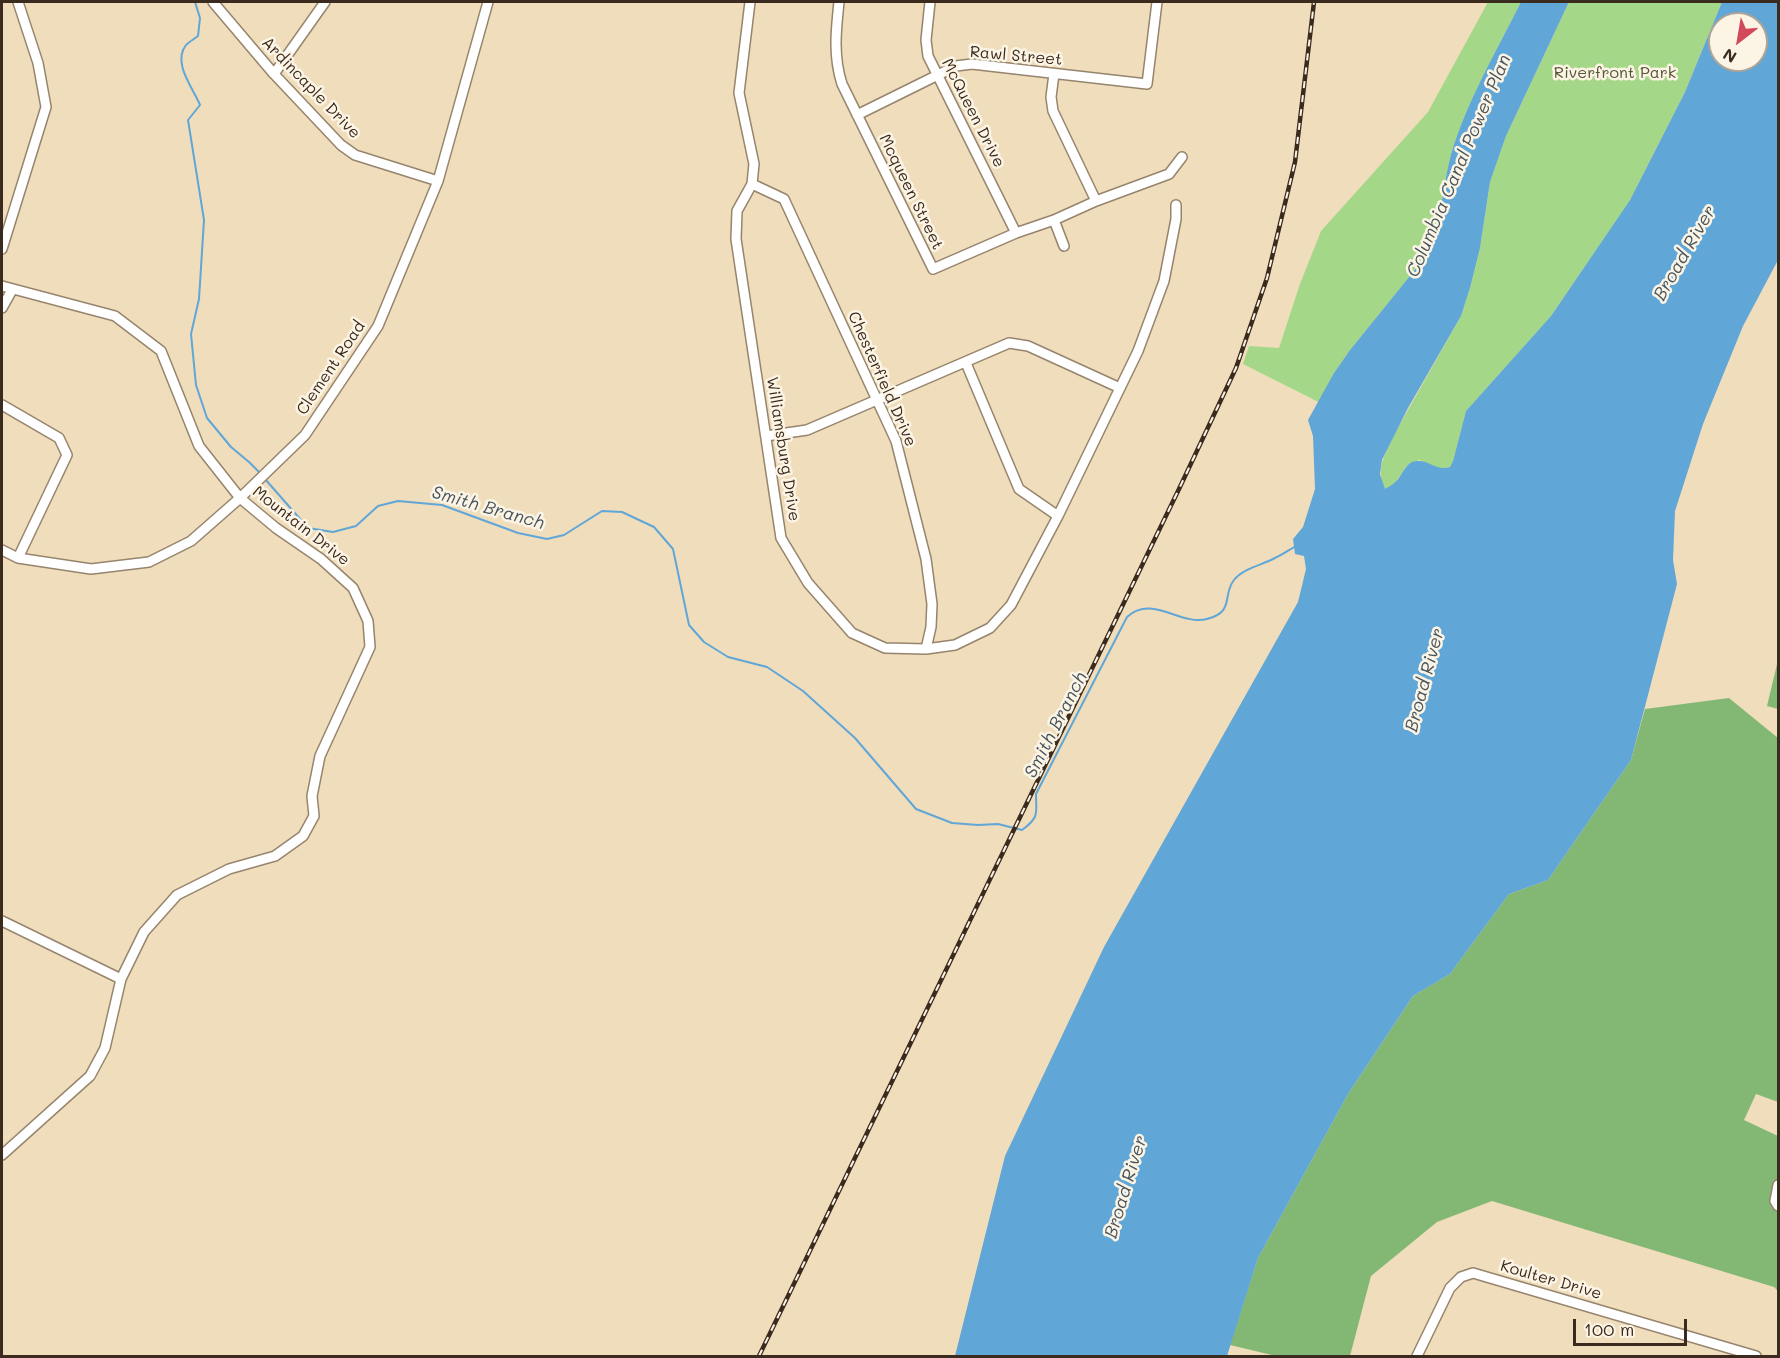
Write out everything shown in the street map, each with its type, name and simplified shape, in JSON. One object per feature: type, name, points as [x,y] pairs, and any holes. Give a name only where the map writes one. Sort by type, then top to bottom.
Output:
[{"type":"street","points":[[2,249],[46,107],[38,63],[18,2]]},
{"type":"street","name":"Ardincaple Drive","points":[[213,2],[274,75],[341,145],[355,155],[438,181]]},
{"type":"street","points":[[274,75],[325,2]]},
{"type":"street","name":"Clement Road","points":[[2,550],[18,558],[91,569],[149,562],[191,542],[305,435],[378,326],[438,181],[488,2]]},
{"type":"street","name":"Williamsburg Drive","points":[[750,2],[739,93],[754,164],[752,184],[737,211],[736,239],[781,538],[808,584],[852,633],[885,648],[926,650],[955,645],[990,628],[1011,605],[1058,516],[1138,351],[1164,282],[1176,219],[1176,205]]},
{"type":"street","name":"Mcqueen Street","points":[[839,2],[835,34],[837,67],[857,115],[933,269],[1016,233],[1169,174],[1182,158]]},
{"type":"street","name":"McQueen Drive","points":[[930,2],[926,40],[928,56],[1016,233]]},
{"type":"street","points":[[1151,2],[1157,2]]},
{"type":"street","name":"Rawl Street","points":[[857,115],[956,66],[972,64],[1147,84],[1157,2]]},
{"type":"street","points":[[1054,74],[1051,97],[1053,111],[1096,201]]},
{"type":"street","name":"Chesterfield Drive","points":[[752,184],[784,199],[896,441],[926,560],[932,604],[931,627],[926,650]]},
{"type":"street","points":[[1053,220],[1064,246]]},
{"type":"street","points":[[2,286],[12,290],[2,308]]},
{"type":"street","name":"Mountain Drive","points":[[2,1155],[90,1076],[105,1048],[121,979],[144,932],[177,895],[229,869],[275,856],[303,836],[314,816],[312,795],[320,756],[370,647],[368,621],[353,588],[321,559],[276,528],[240,498],[199,446],[161,351],[115,316],[46,296],[12,290]]},
{"type":"street","points":[[766,436],[807,430],[1009,343],[1028,346],[1120,388]]},
{"type":"street","points":[[966,363],[1019,489],[1058,516]]},
{"type":"street","points":[[2,405],[59,438],[67,455],[18,558]]},
{"type":"street","points":[[2,921],[121,979]]},
{"type":"street","points":[[1779,1185],[1775,1202],[1779,1206]]},
{"type":"street","name":"Koulter Drive","points":[[1417,1356],[1450,1288],[1461,1277],[1473,1273],[1756,1356]]},
{"type":"green space","name":"Riverfront Park","points":[[1488,2],[1521,2],[1466,113],[1448,165],[1434,234],[1422,261],[1334,373],[1395,433],[1461,316],[1480,248],[1490,182],[1506,136],[1569,2],[1722,2],[1718,12],[1708,12],[1708,36],[1685,92],[1630,200],[1551,316],[1466,411],[1450,467],[1441,469],[1419,460],[1406,467],[1394,484],[1384,489],[1381,468],[1392,439],[1243,364],[1249,346],[1279,348],[1300,284],[1321,231],[1428,112]]},
{"type":"green space","points":[[1778,660],[1778,709],[1767,706]]},
{"type":"green space","points":[[1729,698],[1778,738],[1778,1102],[1756,1094],[1744,1120],[1778,1136],[1778,1291],[1774,1287],[1492,1201],[1437,1222],[1371,1276],[1350,1356],[1276,1356],[1230,1345],[1258,1258],[1348,1094],[1413,996],[1450,974],[1509,894],[1548,880],[1631,760],[1645,709]]},
{"type":"water","points":[[1521,2],[1569,2],[1506,136],[1490,182],[1480,248],[1461,316],[1408,408],[1382,460],[1380,474],[1385,489],[1393,484],[1413,462],[1422,461],[1440,468],[1450,467],[1466,411],[1551,316],[1630,200],[1685,92],[1708,36],[1708,72],[1768,72],[1768,12],[1718,12],[1722,2],[1778,2],[1778,260],[1743,326],[1703,424],[1675,511],[1673,560],[1677,584],[1631,760],[1548,880],[1509,894],[1450,974],[1413,996],[1348,1094],[1258,1258],[1227,1356],[955,1356],[1005,1156],[1104,947],[1298,602],[1306,569],[1304,556],[1295,554],[1293,539],[1303,527],[1315,489],[1313,436],[1308,420],[1334,373],[1350,350],[1422,261],[1434,234],[1452,151],[1475,94]]},
{"type":"waterway","name":"Smith Branch","points":[[195,2],[200,18],[198,36],[186,45],[181,60],[185,75],[200,105],[188,120],[204,220],[199,299],[191,334],[196,385],[207,418],[231,447],[261,474]]},
{"type":"waterway","name":"Smith Branch","points":[[265,479],[308,528],[333,532],[356,526],[378,506],[398,501],[442,505],[518,533],[547,539],[564,535],[602,511],[622,512],[654,527],[673,549],[689,625],[704,642],[728,657],[767,667],[803,691],[855,738],[916,809],[952,823],[998,824],[1022,830],[1034,818],[1036,794],[1127,617],[1146,609],[1156,609],[1197,620],[1216,616],[1225,608],[1231,586],[1238,576],[1296,546]]},
{"type":"railway","points":[[759,1356],[1236,368],[1267,278],[1295,162],[1314,2]]},
{"type":"water label","name":"Columbia Canal Power Plan","points":[[1459,166]]},
{"type":"water label","name":"Broad River","points":[[1685,253]]},
{"type":"water label","name":"Broad River","points":[[1425,680]]},
{"type":"water label","name":"Broad River","points":[[1126,1187]]}]
